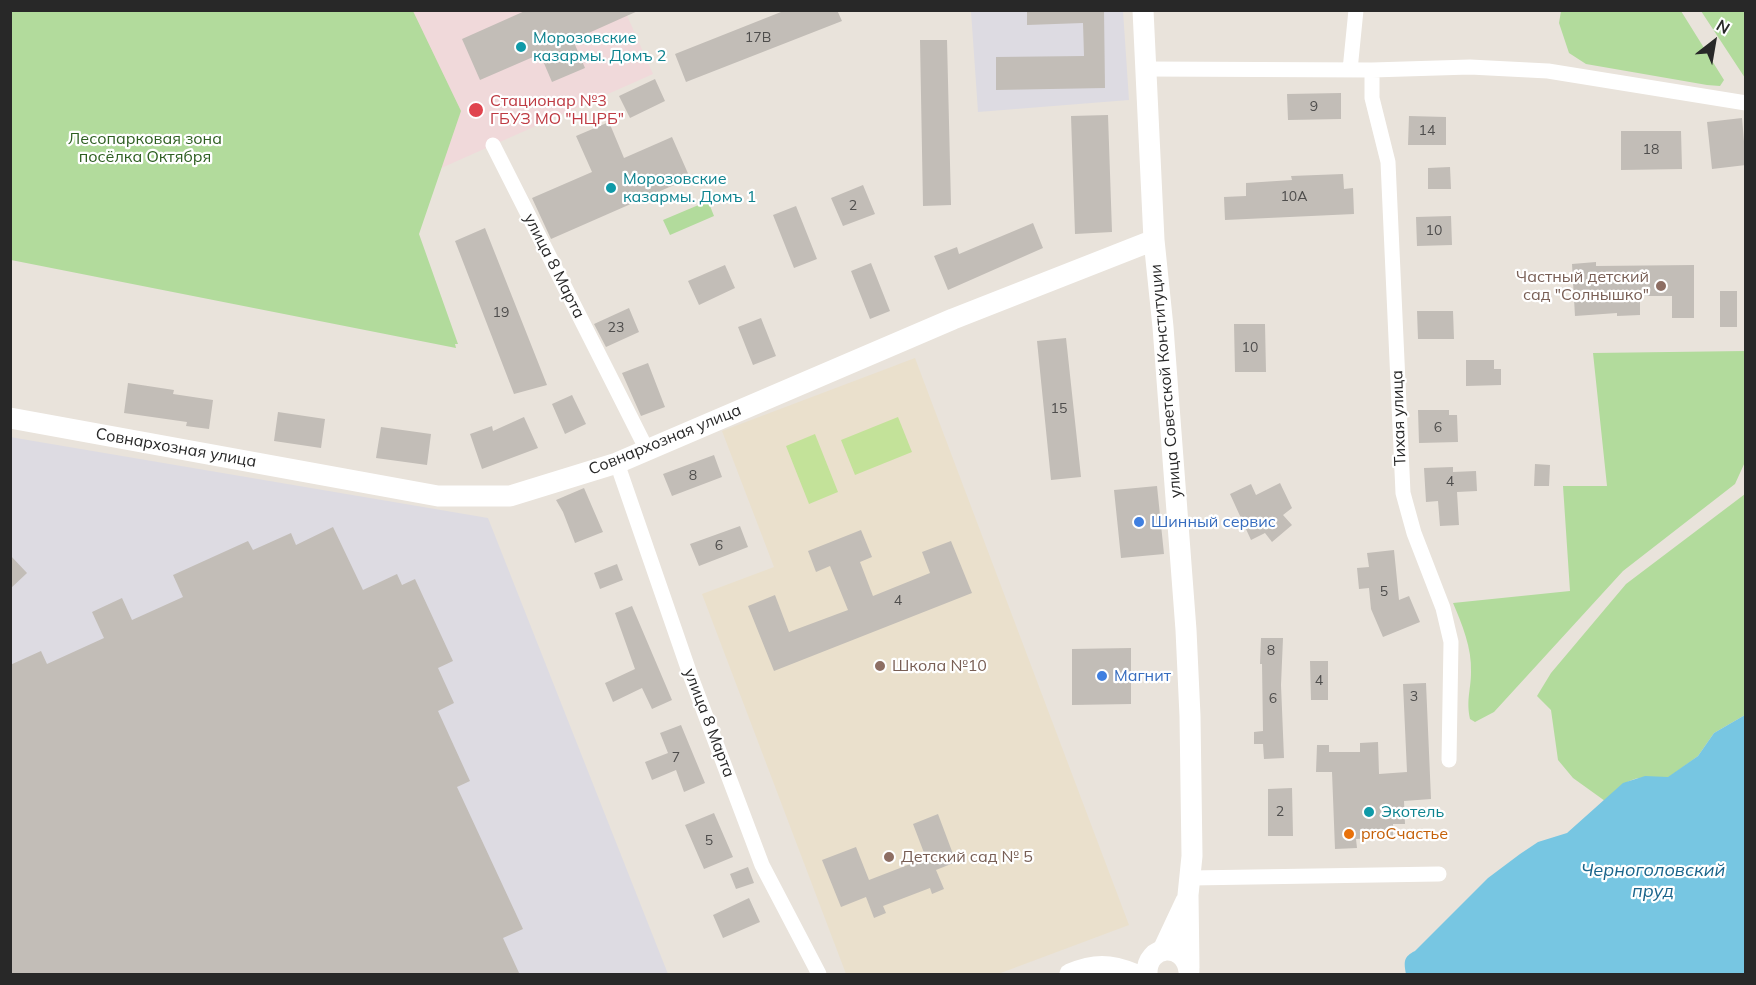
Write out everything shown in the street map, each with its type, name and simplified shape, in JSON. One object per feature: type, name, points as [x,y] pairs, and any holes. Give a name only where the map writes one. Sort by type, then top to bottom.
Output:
[{"type":"street","name":"улица Советской Конституции","points":[[1143,10],[1154,240],[1163,327],[1186,630],[1190,717],[1189,971]]},
{"type":"street","points":[[1350,70],[1356,10]]},
{"type":"street","points":[[1145,69],[1372,70],[1470,67],[1548,71],[1746,103]]},
{"type":"street","name":"Тихая улица","points":[[1372,70],[1372,98],[1388,162],[1403,493],[1414,533],[1443,608],[1451,642],[1449,760]]},
{"type":"street","name":"улица 8 Марта","points":[[493,145],[647,450]]},
{"type":"street","name":"Совнархозная улица","points":[[10,418],[438,496],[510,496],[617,463],[953,318],[1154,240]]},
{"type":"street","name":"улица 8 Марта","points":[[617,463],[691,677],[762,865],[819,975]]},
{"type":"street","points":[[1147,975],[1149,962],[1161,951],[1190,886],[1439,874]]},
{"type":"street","points":[[1070,975],[1087,967],[1103,966],[1126,972],[1161,951],[1177,952],[1183,956],[1189,971]]},
{"type":"shaded area","name":"Стационар №3 ГБУЗ МО \"НЦРБ\"","points":[[333,11],[625,11],[653,74],[412,181]]},
{"type":"shaded area","points":[[971,11],[1123,11],[1129,100],[978,112]]},
{"type":"shaded area","name":"Школа №10","points":[[915,358],[1129,925],[998,974],[846,974],[702,594],[774,567],[722,431]]},
{"type":"shaded area","points":[[10,437],[488,518],[668,974],[11,974]]},
{"type":"green space","name":"Лесопарковая зона посёлка Октября","points":[[10,11],[413,11],[461,111],[419,234],[458,344],[455,344],[456,348],[11,260]]},
{"type":"green space","points":[[1561,11],[1681,11],[1724,80],[1720,86],[1707,85],[1586,64],[1569,53],[1559,23]]},
{"type":"green space","points":[[1701,11],[1745,11],[1745,78]]},
{"type":"green space","points":[[708,201],[714,216],[670,235],[663,220]]},
{"type":"green space","points":[[1745,351],[1745,462],[1735,484],[1623,571],[1494,712],[1475,722],[1470,719],[1468,706],[1470,654],[1453,603],[1570,591],[1563,486],[1607,486],[1593,353]]},
{"type":"green space","points":[[898,417],[912,452],[855,475],[841,440]]},
{"type":"green space","points":[[815,434],[838,492],[809,504],[786,446]]},
{"type":"green space","points":[[1745,494],[1745,715],[1714,733],[1698,756],[1668,778],[1647,777],[1633,780],[1620,787],[1605,801],[1573,778],[1558,760],[1551,710],[1537,696],[1551,673],[1626,584]]},
{"type":"water","name":"Черноголовский пруд","points":[[1745,715],[1745,974],[1406,974],[1405,963],[1408,955],[1415,951],[1488,878],[1538,842],[1567,833],[1623,783],[1645,776],[1668,777],[1698,756],[1714,733]]},
{"type":"building","name":"Морозовские казармы. Домъ 2","points":[[527,10],[640,10],[573,40],[585,68],[552,82],[540,54],[480,80],[462,39]]},
{"type":"building","points":[[786,10],[837,10],[842,21],[686,82],[675,54]]},
{"type":"building","points":[[1027,10],[1104,10],[1105,88],[996,90],[996,57],[1084,56],[1083,23],[1027,25]]},
{"type":"building","points":[[920,40],[947,40],[951,205],[923,206]]},
{"type":"building","points":[[655,79],[665,101],[630,118],[619,96]]},
{"type":"building","points":[[1341,93],[1341,119],[1288,120],[1287,94]]},
{"type":"building","points":[[1108,115],[1112,232],[1075,234],[1071,116]]},
{"type":"building","points":[[1409,116],[1446,117],[1446,145],[1408,145]]},
{"type":"building","points":[[1742,118],[1746,165],[1712,169],[1707,122]]},
{"type":"building","name":"Морозовские казармы. Домъ 1","points":[[609,122],[624,158],[672,137],[690,178],[551,239],[532,198],[592,172],[576,136]]},
{"type":"building","points":[[1621,131],[1681,131],[1682,169],[1621,170]]},
{"type":"building","points":[[1450,167],[1451,189],[1428,189],[1428,168]]},
{"type":"building","points":[[1343,174],[1344,189],[1353,188],[1354,214],[1225,220],[1224,197],[1246,196],[1246,183],[1292,180],[1291,176]]},
{"type":"building","points":[[863,185],[875,214],[843,226],[831,198]]},
{"type":"building","points":[[796,206],[817,259],[794,268],[773,215]]},
{"type":"building","points":[[1451,216],[1452,245],[1417,246],[1416,217]]},
{"type":"building","points":[[1033,223],[1043,248],[948,290],[934,256],[957,247],[959,254]]},
{"type":"building","points":[[485,228],[547,385],[514,394],[455,241]]},
{"type":"building","name":"Частный детский сад \"Солнышко\"","points":[[1596,262],[1596,266],[1694,265],[1694,318],[1672,318],[1672,296],[1640,296],[1640,315],[1617,316],[1617,313],[1575,316],[1572,264]]},
{"type":"building","points":[[871,263],[890,311],[870,319],[851,271]]},
{"type":"building","points":[[725,265],[735,288],[699,305],[688,281]]},
{"type":"building","points":[[1720,291],[1737,291],[1737,327],[1720,327]]},
{"type":"building","points":[[629,308],[639,332],[606,347],[594,324]]},
{"type":"building","points":[[1417,311],[1453,311],[1454,339],[1418,339]]},
{"type":"building","points":[[761,318],[776,356],[753,365],[738,327]]},
{"type":"building","points":[[1234,324],[1265,324],[1266,372],[1235,372]]},
{"type":"building","points":[[1066,338],[1081,477],[1051,480],[1037,341]]},
{"type":"building","points":[[1466,360],[1494,360],[1494,369],[1501,369],[1501,385],[1466,386]]},
{"type":"building","points":[[648,363],[665,407],[641,416],[622,373]]},
{"type":"building","points":[[128,383],[174,390],[173,394],[213,400],[209,429],[186,426],[187,422],[124,413]]},
{"type":"building","points":[[572,395],[586,424],[565,434],[552,404]]},
{"type":"building","points":[[1418,410],[1449,410],[1449,415],[1457,415],[1458,442],[1419,443]]},
{"type":"building","points":[[278,412],[325,419],[321,448],[274,441]]},
{"type":"building","points":[[524,417],[538,448],[482,469],[470,434],[492,426],[493,431]]},
{"type":"building","points":[[381,427],[431,434],[427,465],[376,458]]},
{"type":"building","points":[[714,455],[722,477],[672,496],[663,474]]},
{"type":"building","points":[[1535,464],[1550,465],[1549,486],[1534,486]]},
{"type":"building","points":[[1453,467],[1453,472],[1476,471],[1477,491],[1457,492],[1459,525],[1440,526],[1438,501],[1426,502],[1424,468]]},
{"type":"building","points":[[1280,483],[1292,508],[1283,515],[1292,525],[1272,542],[1265,533],[1251,540],[1230,494],[1251,484],[1256,495]]},
{"type":"building","name":"Шинный сервис","points":[[1157,486],[1164,554],[1121,558],[1114,490]]},
{"type":"building","points":[[584,488],[603,532],[575,543],[556,500]]},
{"type":"building","points":[[740,526],[748,547],[699,566],[690,544]]},
{"type":"building","points":[[333,527],[363,590],[397,574],[402,585],[415,579],[453,661],[438,668],[454,703],[438,711],[470,781],[457,787],[523,929],[503,938],[520,975],[10,975],[10,665],[41,651],[47,664],[104,638],[92,612],[122,598],[132,620],[183,597],[173,575],[248,541],[253,550],[291,533],[296,545]]},
{"type":"building","points":[[861,530],[872,557],[860,562],[873,596],[930,573],[922,552],[951,541],[972,593],[774,671],[748,606],[775,595],[789,632],[848,610],[830,566],[816,572],[808,551]]},
{"type":"building","points":[[1394,550],[1399,600],[1409,596],[1420,622],[1383,637],[1371,609],[1369,588],[1359,589],[1357,568],[1369,567],[1367,553]]},
{"type":"building","points":[[10,555],[27,573],[10,589]]},
{"type":"building","points":[[617,564],[623,580],[600,589],[594,573]]},
{"type":"building","points":[[632,606],[672,700],[652,709],[642,688],[613,702],[605,683],[635,669],[615,613]]},
{"type":"building","points":[[1261,638],[1283,638],[1281,685],[1284,758],[1264,759],[1263,744],[1254,744],[1254,732],[1263,731]]},
{"type":"building","name":"Магнит","points":[[1131,648],[1131,704],[1072,705],[1072,649]]},
{"type":"building","points":[[1310,661],[1328,661],[1328,700],[1311,700]]},
{"type":"building","points":[[1426,683],[1431,799],[1404,801],[1405,824],[1393,824],[1393,837],[1356,839],[1357,848],[1335,849],[1332,772],[1316,772],[1317,745],[1329,745],[1329,752],[1360,752],[1360,743],[1378,742],[1379,774],[1407,772],[1403,684]]},
{"type":"building","points":[[681,725],[705,783],[684,792],[676,770],[652,780],[645,762],[668,753],[660,733]]},
{"type":"building","points":[[1292,788],[1293,836],[1268,836],[1268,789]]},
{"type":"building","points":[[714,813],[733,857],[704,869],[685,825]]},
{"type":"building","points":[[938,814],[956,862],[936,870],[944,889],[932,894],[930,888],[883,906],[886,913],[874,918],[866,897],[841,907],[822,860],[856,847],[869,880],[926,858],[913,824]]},
{"type":"building","points":[[748,867],[754,883],[736,889],[730,874]]},
{"type":"building","points":[[749,898],[760,922],[723,938],[713,915]]},
{"type":"place","name":"Морозовские казармы. Домъ 2","points":[[521,47]]},
{"type":"place","name":"Стационар №3 ГБУЗ МО \"НЦРБ\"","points":[[476,110]]},
{"type":"place","name":"Морозовские казармы. Домъ 1","points":[[611,188]]},
{"type":"place","name":"Частный детский сад \"Солнышко\"","points":[[1661,286]]},
{"type":"place","name":"Шинный сервис","points":[[1139,522]]},
{"type":"place","name":"Школа №10","points":[[880,666]]},
{"type":"place","name":"Магнит","points":[[1102,676]]},
{"type":"place","name":"Экотель","points":[[1369,812]]},
{"type":"place","name":"proСчастье","points":[[1349,834]]},
{"type":"place","name":"Детский сад № 5","points":[[889,857]]}]
